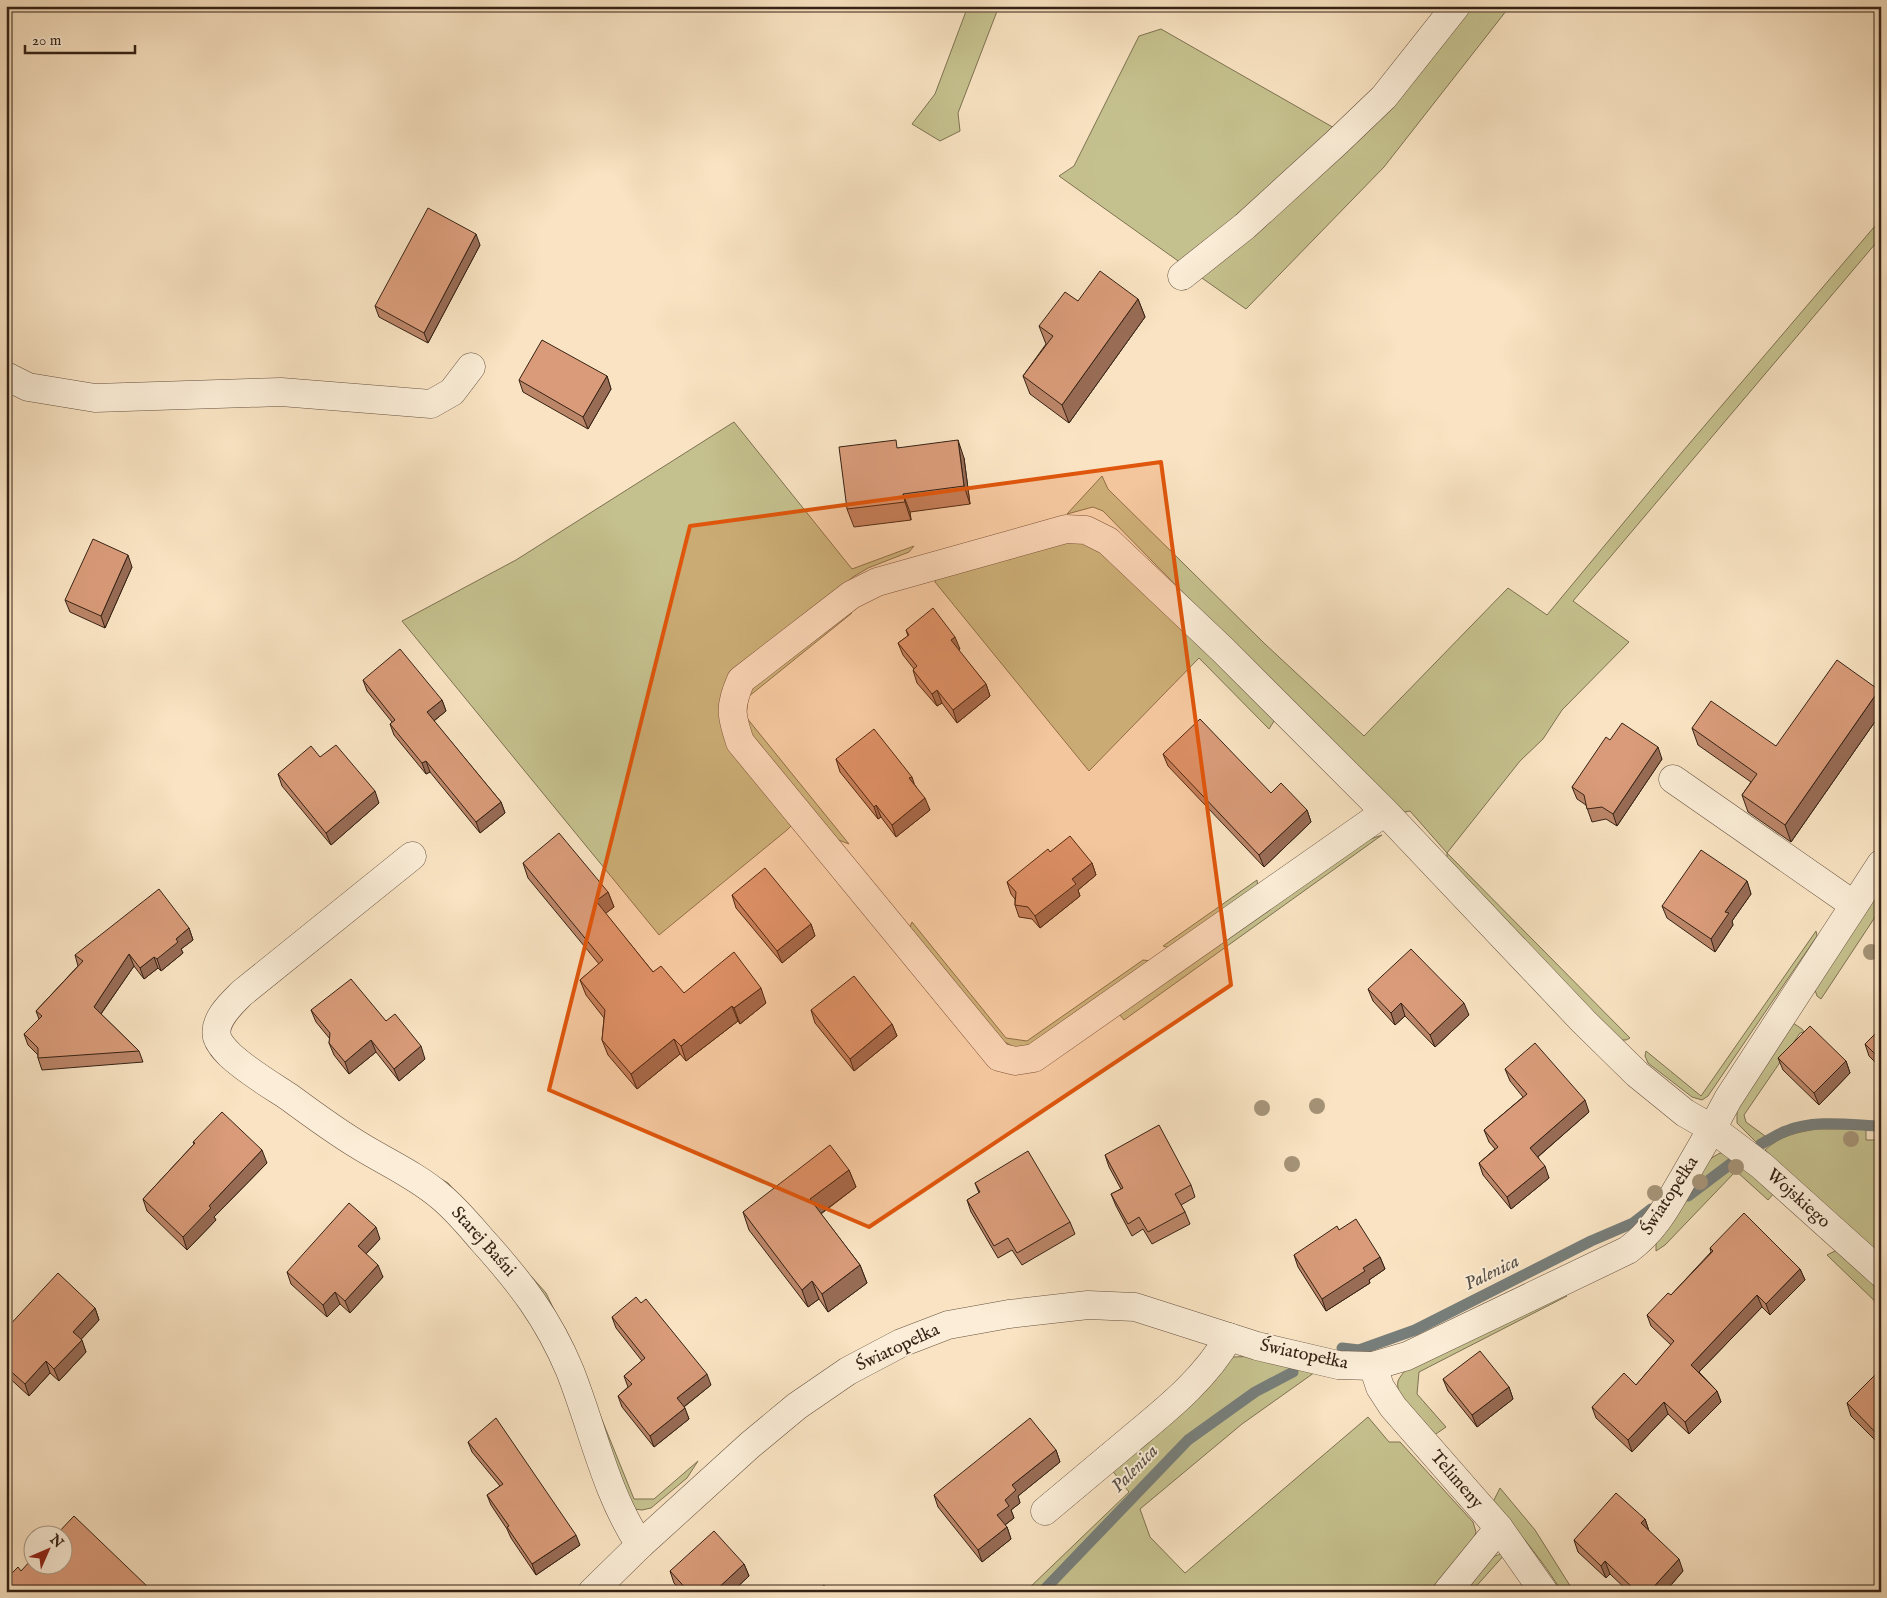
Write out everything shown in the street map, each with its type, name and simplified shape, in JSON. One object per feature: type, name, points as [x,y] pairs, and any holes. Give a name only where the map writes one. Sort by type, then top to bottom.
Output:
[{"type":"street","points":[[1182,276],[1245,226],[1384,97],[1456,6]]},
{"type":"street","points":[[6,376],[28,387],[95,398],[281,392],[431,404],[452,392],[471,367]]},
{"type":"street","name":"Wojskiego","points":[[1385,812],[1034,1058],[1015,1061],[999,1057],[740,742],[732,718],[733,697],[741,680],[851,595],[877,582],[1066,529],[1086,530],[1108,541],[1223,650],[1385,812],[1576,1014],[1637,1074],[1685,1113],[1712,1129],[1762,1166],[1881,1274]]},
{"type":"street","points":[[1673,779],[1854,905]]},
{"type":"street","name":"Starej Baśni","points":[[412,856],[242,993],[230,1006],[216,1029],[218,1039],[232,1057],[358,1145],[439,1195],[458,1213],[520,1283],[547,1322],[557,1342],[570,1371],[616,1501],[640,1545]]},
{"type":"street","name":"Światopełka","points":[[592,1592],[640,1545],[750,1445],[797,1406],[848,1371],[901,1343],[948,1325],[1009,1314],[1088,1305],[1135,1307],[1257,1346],[1338,1365],[1373,1366],[1407,1356],[1628,1250],[1641,1240],[1656,1224],[1738,1083],[1881,864]]},
{"type":"street","points":[[1045,1511],[1152,1422],[1196,1382],[1219,1356],[1229,1337]]},
{"type":"street","name":"Telimeny","points":[[1373,1366],[1380,1387],[1392,1408],[1499,1528],[1544,1592]]},
{"type":"street","points":[[1446,1592],[1499,1528]]},
{"type":"highlighted area","points":[[1161,462],[1231,985],[869,1227],[549,1090],[690,526]]},
{"type":"shaded area","points":[[968,6],[999,6],[958,113],[960,131],[940,141],[912,124],[935,94]]},
{"type":"shaded area","points":[[1466,6],[1510,6],[1384,167],[1246,309],[1199,276]]},
{"type":"shaded area","points":[[1161,29],[1336,129],[1181,263],[1059,176],[1074,166],[1139,36]]},
{"type":"shaded area","points":[[1881,219],[1881,237],[1573,601],[1629,642],[1562,710],[1543,739],[1520,761],[1447,853],[1410,811],[1399,813],[1103,511],[1093,507],[1067,514],[1102,476],[1108,489],[1265,644],[1364,736],[1508,588],[1547,615],[1683,451]]},
{"type":"shaded area","points":[[734,422],[852,569],[914,546],[909,552],[868,568],[853,577],[736,672],[724,692],[798,819],[659,935],[402,621],[516,560]]},
{"type":"shaded area","points":[[1075,541],[1105,550],[1276,718],[1269,729],[1199,658],[1089,771],[935,582],[936,576],[1053,543]]},
{"type":"shaded area","points":[[845,611],[852,613],[748,697],[746,717],[849,844],[836,839],[747,731],[742,706],[753,684]]},
{"type":"shaded area","points":[[1382,835],[1124,1020],[1119,1014],[1362,842]]},
{"type":"shaded area","points":[[1447,853],[1630,1038],[1620,1040],[1447,859]]},
{"type":"shaded area","points":[[1257,880],[1258,889],[1170,948],[1163,946]]},
{"type":"shaded area","points":[[1881,888],[1881,908],[1821,999],[1817,996],[1815,990]]},
{"type":"shaded area","points":[[912,922],[1006,1038],[1027,1041],[1143,960],[1151,961],[1026,1048],[1014,1047],[1003,1041],[910,927]]},
{"type":"shaded area","points":[[1816,931],[1817,936],[1708,1096],[1702,1100],[1692,1097],[1648,1063],[1645,1056],[1646,1051],[1701,1096]]},
{"type":"shaded area","points":[[1793,1023],[1804,1032],[1800,1033],[1744,1115],[1746,1122],[1765,1136],[1756,1142],[1737,1123],[1737,1111]]},
{"type":"shaded area","points":[[1818,1129],[1866,1129],[1866,1140],[1875,1140],[1876,1130],[1881,1130],[1881,1257],[1765,1150],[1789,1135]]},
{"type":"shaded area","points":[[368,1136],[448,1183],[546,1293],[575,1353],[634,1499],[654,1499],[698,1461],[687,1478],[651,1508],[634,1509],[550,1310]]},
{"type":"shaded area","points":[[1720,1153],[1730,1154],[1775,1192],[1768,1200],[1736,1171],[1665,1245],[1656,1251],[1656,1238],[1705,1164]]},
{"type":"shaded area","points":[[1837,1250],[1881,1288],[1881,1307],[1827,1255]]},
{"type":"shaded area","points":[[1564,1295],[1567,1296],[1419,1372],[1417,1394],[1446,1427],[1433,1436],[1404,1402],[1400,1395],[1398,1381],[1408,1368]]},
{"type":"shaded area","points":[[1261,1356],[1318,1370],[1242,1424],[1140,1509],[1150,1537],[1185,1573],[1368,1417],[1389,1442],[1400,1442],[1473,1522],[1476,1532],[1472,1544],[1435,1592],[1025,1592],[1129,1492],[1108,1465],[1232,1357]]},
{"type":"shaded area","points":[[1500,1488],[1535,1530],[1574,1592],[1562,1592],[1529,1546],[1493,1502]]},
{"type":"shaded area","points":[[1506,1553],[1471,1592],[1460,1592],[1486,1562]]},
{"type":"building","points":[[428,208],[476,234],[424,333],[375,306]]},
{"type":"building","points":[[1100,271],[1138,299],[1062,405],[1023,376],[1053,336],[1039,326],[1065,292],[1078,301]]},
{"type":"building","points":[[542,340],[607,376],[583,417],[519,380]]},
{"type":"building","points":[[896,440],[897,448],[958,440],[964,486],[903,494],[905,502],[847,509],[839,447]]},
{"type":"building","points":[[93,539],[128,555],[101,616],[65,600]]},
{"type":"building","points":[[933,608],[955,637],[951,640],[986,684],[953,710],[937,690],[932,694],[913,670],[917,666],[898,643],[909,635],[906,630]]},
{"type":"building","points":[[400,649],[442,700],[427,712],[501,802],[476,822],[426,761],[422,763],[390,724],[395,720],[363,680]]},
{"type":"building","points":[[1837,660],[1879,690],[1785,825],[1742,795],[1757,774],[1692,728],[1711,701],[1776,746]]},
{"type":"building","points":[[1200,719],[1271,793],[1281,783],[1307,810],[1259,855],[1163,754]]},
{"type":"building","points":[[1622,723],[1658,747],[1613,814],[1602,807],[1587,809],[1584,795],[1572,787],[1606,737],[1610,740]]},
{"type":"building","points":[[874,729],[912,777],[909,778],[925,798],[892,825],[876,805],[874,807],[836,759]]},
{"type":"building","points":[[336,745],[375,791],[326,833],[278,774],[311,746],[320,757]]},
{"type":"building","points":[[559,833],[608,892],[596,901],[653,972],[661,966],[684,993],[734,952],[761,988],[734,1008],[732,1006],[681,1046],[674,1039],[631,1074],[602,1040],[605,1010],[580,980],[603,960],[523,863]]},
{"type":"building","points":[[1070,836],[1092,863],[1072,879],[1076,884],[1035,916],[1028,907],[1015,905],[1016,892],[1007,882],[1048,849],[1050,852]]},
{"type":"building","points":[[1701,850],[1747,881],[1725,912],[1729,913],[1711,939],[1662,906]]},
{"type":"building","points":[[765,868],[811,924],[777,951],[732,895]]},
{"type":"building","points":[[159,889],[189,928],[176,939],[178,942],[157,959],[154,957],[140,968],[129,954],[94,1007],[139,1051],[38,1058],[38,1048],[24,1034],[42,1016],[36,1011],[83,961],[75,955]]},
{"type":"building","points":[[1411,949],[1464,1003],[1430,1035],[1401,1003],[1391,1013],[1368,989]]},
{"type":"building","points":[[854,976],[892,1024],[850,1059],[811,1010]]},
{"type":"building","points":[[351,979],[386,1021],[395,1014],[421,1046],[394,1069],[371,1040],[345,1062],[329,1043],[330,1033],[311,1010]]},
{"type":"building","points":[[1810,1026],[1846,1061],[1814,1093],[1778,1058]]},
{"type":"building","points":[[1881,1028],[1881,1060],[1865,1044]]},
{"type":"building","points":[[1535,1043],[1585,1100],[1530,1148],[1545,1166],[1507,1197],[1479,1163],[1498,1147],[1484,1130],[1527,1094],[1505,1069]]},
{"type":"building","points":[[222,1112],[262,1150],[209,1206],[211,1208],[183,1237],[143,1199]]},
{"type":"building","points":[[1159,1125],[1191,1185],[1175,1194],[1185,1212],[1148,1232],[1139,1217],[1128,1224],[1111,1194],[1123,1188],[1105,1155]]},
{"type":"building","points":[[830,1145],[849,1170],[810,1199],[860,1265],[822,1294],[812,1281],[802,1290],[743,1212]]},
{"type":"building","points":[[1028,1151],[1070,1222],[1017,1253],[1008,1238],[994,1246],[967,1200],[980,1192],[975,1183]]},
{"type":"building","points":[[349,1203],[376,1227],[358,1246],[378,1265],[345,1301],[335,1292],[323,1305],[287,1272]]},
{"type":"building","points":[[1744,1213],[1800,1269],[1766,1304],[1757,1295],[1691,1365],[1717,1391],[1685,1422],[1664,1402],[1628,1440],[1592,1407],[1624,1373],[1636,1385],[1674,1341],[1647,1315],[1668,1293],[1671,1295],[1713,1251],[1710,1248]]},
{"type":"building","points":[[1356,1219],[1380,1257],[1363,1268],[1365,1271],[1322,1299],[1294,1255],[1337,1226],[1339,1230]]},
{"type":"building","points":[[58,1273],[95,1308],[73,1332],[82,1340],[54,1369],[46,1361],[25,1384],[6,1367],[6,1329]]},
{"type":"building","points":[[636,1297],[641,1303],[646,1299],[707,1374],[677,1398],[685,1408],[650,1436],[618,1396],[632,1384],[624,1376],[645,1358],[612,1317]]},
{"type":"building","points":[[1480,1351],[1509,1387],[1472,1415],[1443,1379]]},
{"type":"building","points":[[1881,1369],[1881,1438],[1847,1403]]},
{"type":"building","points":[[496,1418],[576,1535],[532,1564],[487,1495],[503,1484],[468,1442]]},
{"type":"building","points":[[1030,1418],[1056,1450],[1012,1485],[1016,1490],[1005,1500],[1009,1506],[997,1515],[1007,1527],[978,1550],[934,1495]]},
{"type":"building","points":[[1616,1493],[1645,1519],[1641,1523],[1679,1559],[1649,1592],[1637,1592],[1605,1561],[1601,1566],[1574,1540]]},
{"type":"building","points":[[74,1516],[150,1589],[148,1592],[105,1592],[101,1588],[98,1592],[6,1592],[6,1579],[18,1567],[22,1570],[22,1576],[72,1576],[72,1526],[64,1526]]},
{"type":"building","points":[[714,1531],[744,1564],[714,1592],[689,1592],[670,1571]]},
{"type":"building","points":[[824,1585],[830,1592],[815,1592]]},
{"type":"waterway","name":"Palenica","points":[[1761,1144],[1783,1132],[1808,1125],[1881,1126]]},
{"type":"waterway","name":"Palenica","points":[[1688,1196],[1733,1162]]},
{"type":"waterway","name":"Palenica","points":[[1342,1348],[1359,1350],[1415,1330],[1591,1241],[1633,1223],[1651,1209]]},
{"type":"waterway","name":"Palenica","points":[[1042,1592],[1188,1440],[1255,1392],[1293,1372]]}]
